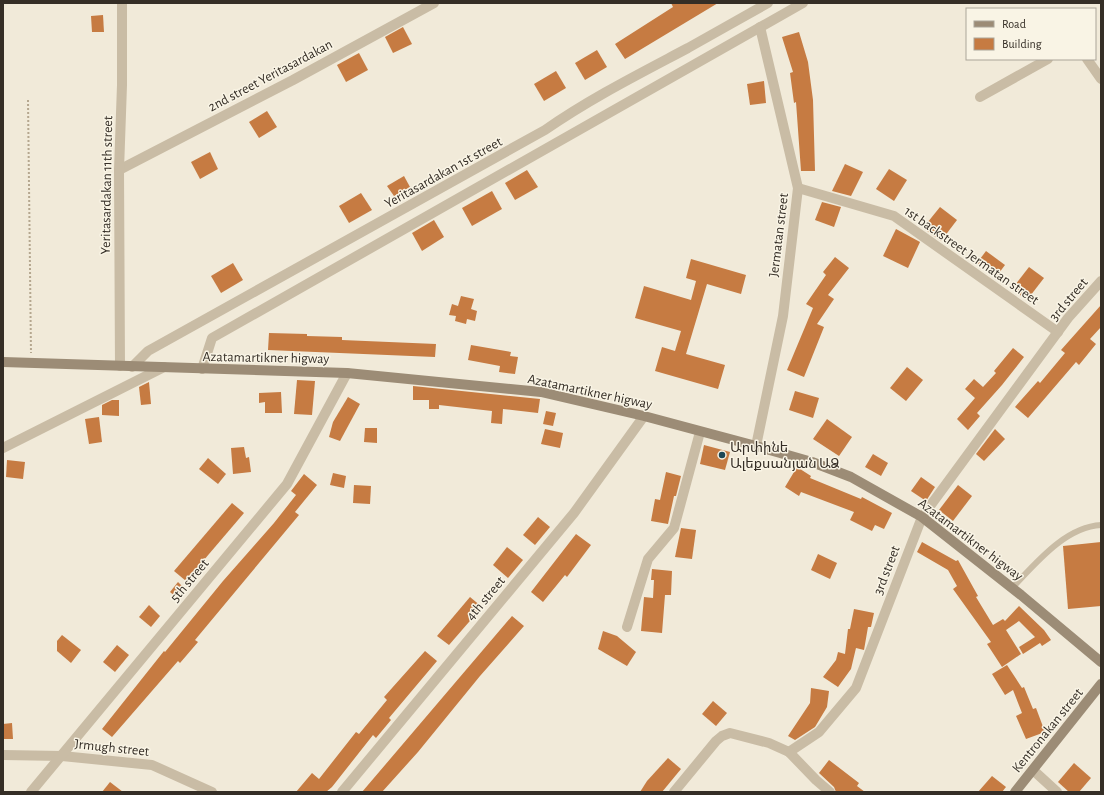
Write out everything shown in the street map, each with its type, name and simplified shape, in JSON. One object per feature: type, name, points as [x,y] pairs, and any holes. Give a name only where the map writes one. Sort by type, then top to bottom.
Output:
[{"type":"main road","name":"Azatamartikner higway","points":[[3,362],[347,373],[541,392],[644,416],[756,446],[812,462],[851,477],[922,517],[1012,588],[1101,662]]},
{"type":"main road","name":"Kentronakan street","points":[[1015,792],[1101,684]]},
{"type":"street","name":"Yeritasardakan 11th street","points":[[120,366],[119,170],[122,85],[122,3]]},
{"type":"street","name":"2nd street Yeritasardakan","points":[[119,170],[286,84],[434,3]]},
{"type":"street","name":"Yeritasardakan 1st street","points":[[132,366],[148,351],[545,130],[576,109],[642,70],[688,48],[768,3]]},
{"type":"street","points":[[202,369],[212,338],[803,3]]},
{"type":"street","name":"Jermatan street","points":[[756,446],[783,316],[798,188],[760,27]]},
{"type":"street","points":[[980,97],[1046,60]]},
{"type":"street","points":[[1088,60],[1101,79]]},
{"type":"street","name":"1st backstreet Jermatan street","points":[[798,188],[894,216],[1058,332]]},
{"type":"street","name":"3rd street","points":[[789,752],[819,732],[856,688],[922,517],[1058,332],[1101,281]]},
{"type":"street","points":[[3,448],[164,367]]},
{"type":"street","name":"5th street","points":[[31,792],[287,484],[347,373]]},
{"type":"street","name":"4th street","points":[[342,792],[574,513],[644,416]]},
{"type":"street","points":[[627,627],[648,559],[674,528],[700,432]]},
{"type":"street","points":[[674,792],[722,736],[730,733],[763,741],[789,752],[830,792]]},
{"type":"street","name":"Jrmugh street","points":[[3,755],[62,756],[152,765],[212,792]]},
{"type":"street","points":[[1033,770],[1057,792]]},
{"type":"lane","points":[[1012,588],[1056,546],[1081,529],[1101,525]]},
{"type":"path","points":[[28,100],[31,362]]},
{"type":"building","points":[[671,3],[718,3],[625,59],[615,44],[673,7]]},
{"type":"building","points":[[103,15],[104,32],[92,32],[91,16]]},
{"type":"building","points":[[403,27],[412,44],[393,53],[385,37]]},
{"type":"building","points":[[799,32],[808,62],[813,100],[815,171],[801,171],[796,102],[794,103],[790,73],[793,72],[782,37]]},
{"type":"building","points":[[597,50],[607,67],[585,80],[575,63]]},
{"type":"building","points":[[359,53],[368,70],[346,82],[337,65]]},
{"type":"building","points":[[556,71],[566,88],[544,101],[534,84]]},
{"type":"building","points":[[764,81],[766,103],[750,105],[747,84]]},
{"type":"building","points":[[267,111],[277,127],[259,138],[249,122]]},
{"type":"building","points":[[210,152],[218,169],[200,179],[191,162]]},
{"type":"building","points":[[845,164],[863,172],[851,196],[832,191]]},
{"type":"building","points":[[889,169],[907,180],[894,201],[876,189]]},
{"type":"building","points":[[527,170],[538,187],[515,200],[505,183]]},
{"type":"building","points":[[404,176],[410,187],[394,196],[387,186]]},
{"type":"building","points":[[492,191],[502,209],[472,226],[462,208]]},
{"type":"building","points":[[361,193],[372,210],[349,223],[339,206]]},
{"type":"building","points":[[822,202],[841,207],[834,227],[815,220]]},
{"type":"building","points":[[940,207],[957,220],[941,241],[923,228]]},
{"type":"building","points":[[434,220],[444,237],[422,251],[412,233]]},
{"type":"building","points":[[896,229],[920,242],[908,268],[883,256]]},
{"type":"building","points":[[986,251],[1005,265],[996,277],[977,263]]},
{"type":"building","points":[[835,257],[849,268],[828,295],[834,299],[817,324],[824,327],[804,377],[787,370],[813,308],[806,304],[826,275],[823,272]]},
{"type":"building","points":[[691,259],[746,275],[741,294],[707,284],[686,354],[725,365],[718,389],[655,371],[662,347],[675,351],[681,331],[635,318],[644,286],[691,300],[696,281],[686,278]]},
{"type":"building","points":[[233,263],[243,280],[221,293],[211,276]]},
{"type":"building","points":[[1029,267],[1044,278],[1027,300],[1012,289]]},
{"type":"building","points":[[461,296],[474,299],[471,309],[477,311],[475,321],[467,319],[466,324],[455,321],[456,316],[449,315],[452,304],[458,306]]},
{"type":"building","points":[[1101,305],[1101,327],[1090,339],[1096,344],[1079,365],[1076,362],[1028,418],[1015,407],[1038,381],[1040,383],[1065,353],[1061,350]]},
{"type":"building","points":[[269,333],[342,337],[342,340],[436,344],[435,357],[268,350]]},
{"type":"building","points":[[471,345],[511,352],[510,356],[518,357],[515,374],[499,372],[500,366],[468,360]]},
{"type":"building","points":[[1013,348],[1024,357],[977,413],[980,416],[968,430],[957,419],[975,398],[965,389],[974,379],[983,387],[996,373],[994,371]]},
{"type":"building","points":[[907,367],[923,380],[906,401],[890,388]]},
{"type":"building","points":[[297,380],[315,381],[312,415],[294,414]]},
{"type":"building","points":[[149,382],[151,404],[141,405],[139,387]]},
{"type":"building","points":[[413,386],[540,399],[538,413],[503,409],[502,424],[491,423],[492,411],[439,405],[439,409],[429,409],[429,400],[413,400]]},
{"type":"building","points":[[795,391],[819,398],[813,418],[789,410]]},
{"type":"building","points":[[281,392],[282,413],[265,413],[265,402],[259,403],[259,393]]},
{"type":"building","points":[[348,397],[360,404],[340,441],[329,437],[333,422]]},
{"type":"building","points":[[112,400],[119,400],[119,416],[102,415],[102,405]]},
{"type":"building","points":[[546,411],[556,413],[553,426],[543,424]]},
{"type":"building","points":[[99,417],[102,442],[89,444],[85,419]]},
{"type":"building","points":[[827,419],[852,437],[839,456],[813,439]]},
{"type":"building","points":[[365,428],[377,428],[377,443],[364,442]]},
{"type":"building","points":[[545,429],[563,433],[560,448],[541,444]]},
{"type":"building","points":[[995,429],[1005,439],[984,461],[976,454]]},
{"type":"building","points":[[704,445],[730,452],[725,470],[700,464]]},
{"type":"building","points":[[244,447],[246,458],[249,457],[251,472],[233,474],[231,448]]},
{"type":"building","points":[[873,454],[888,463],[881,476],[865,467]]},
{"type":"building","points":[[208,458],[226,474],[218,484],[199,469]]},
{"type":"building","points":[[7,460],[25,462],[23,479],[6,477]]},
{"type":"building","points":[[797,467],[811,476],[810,478],[861,499],[862,497],[892,513],[884,529],[875,525],[872,531],[850,520],[854,512],[801,492],[799,496],[785,487]]},
{"type":"building","points":[[666,472],[681,476],[676,496],[674,496],[668,524],[651,521],[655,499],[660,500]]},
{"type":"building","points":[[333,473],[346,476],[344,488],[330,485]]},
{"type":"building","points":[[304,474],[317,485],[295,512],[299,515],[195,640],[198,642],[180,663],[178,661],[112,737],[102,729],[164,651],[165,652],[223,581],[274,523],[296,495],[291,491]]},
{"type":"building","points":[[921,477],[935,487],[926,501],[911,491]]},
{"type":"building","points":[[354,485],[371,486],[370,504],[353,503]]},
{"type":"building","points":[[958,485],[972,496],[953,521],[939,510]]},
{"type":"building","points":[[232,503],[244,513],[186,581],[174,571]]},
{"type":"building","points":[[538,517],[550,527],[535,545],[523,535]]},
{"type":"building","points":[[681,528],[696,530],[692,559],[675,557]]},
{"type":"building","points":[[576,534],[591,545],[567,577],[565,575],[543,602],[531,592]]},
{"type":"building","points":[[922,542],[956,561],[958,560],[978,596],[976,597],[993,625],[1003,619],[1005,621],[1019,606],[1044,630],[1051,640],[1042,646],[1040,643],[1023,654],[1019,647],[1035,637],[1019,621],[1006,630],[1021,654],[1002,667],[987,644],[991,642],[953,589],[957,586],[948,570],[917,552]]},
{"type":"building","points":[[1101,542],[1101,606],[1068,609],[1063,546]]},
{"type":"building","points":[[507,547],[523,560],[508,578],[493,565]]},
{"type":"building","points":[[818,554],[837,563],[830,579],[811,570]]},
{"type":"building","points":[[652,569],[672,571],[671,595],[665,595],[662,633],[641,631],[644,597],[653,598],[654,580],[651,580]]},
{"type":"building","points":[[178,582],[184,588],[176,597],[170,592]]},
{"type":"building","points":[[470,597],[482,607],[449,645],[437,636]]},
{"type":"building","points":[[149,605],[160,616],[151,627],[139,617]]},
{"type":"building","points":[[854,609],[874,613],[871,627],[868,627],[864,650],[856,648],[851,669],[838,687],[823,677],[836,660],[838,652],[845,654],[848,629],[850,629]]},
{"type":"building","points":[[512,616],[524,626],[480,676],[418,752],[382,792],[362,792]]},
{"type":"building","points":[[603,631],[617,636],[636,652],[627,666],[598,649]]},
{"type":"building","points":[[62,635],[81,650],[71,663],[57,651],[57,641]]},
{"type":"building","points":[[117,645],[129,655],[115,672],[103,662]]},
{"type":"building","points":[[425,651],[437,661],[389,718],[391,720],[376,738],[373,735],[332,787],[326,792],[296,792],[312,773],[319,779],[356,732],[359,734],[387,700],[384,697]]},
{"type":"building","points":[[1007,665],[1022,688],[1024,687],[1033,709],[1036,708],[1045,732],[1026,739],[1016,716],[1022,713],[1013,690],[1005,695],[992,674]]},
{"type":"building","points":[[811,688],[829,691],[827,707],[815,727],[795,740],[788,736],[810,703]]},
{"type":"building","points":[[713,701],[727,713],[716,726],[702,714]]},
{"type":"building","points":[[12,723],[13,739],[3,739],[3,724]]},
{"type":"building","points":[[668,758],[681,769],[662,792],[640,792],[647,781]]},
{"type":"building","points":[[829,760],[859,783],[857,786],[865,792],[836,792],[834,787],[819,773]]},
{"type":"building","points":[[1074,763],[1091,778],[1079,792],[1069,792],[1058,782]]},
{"type":"building","points":[[992,776],[1006,787],[1002,792],[978,792]]},
{"type":"building","points":[[110,782],[123,792],[102,792]]},
{"type":"place","name":"Արփինե Ալեքսանյան ԱՁ","points":[[722,455]]}]
